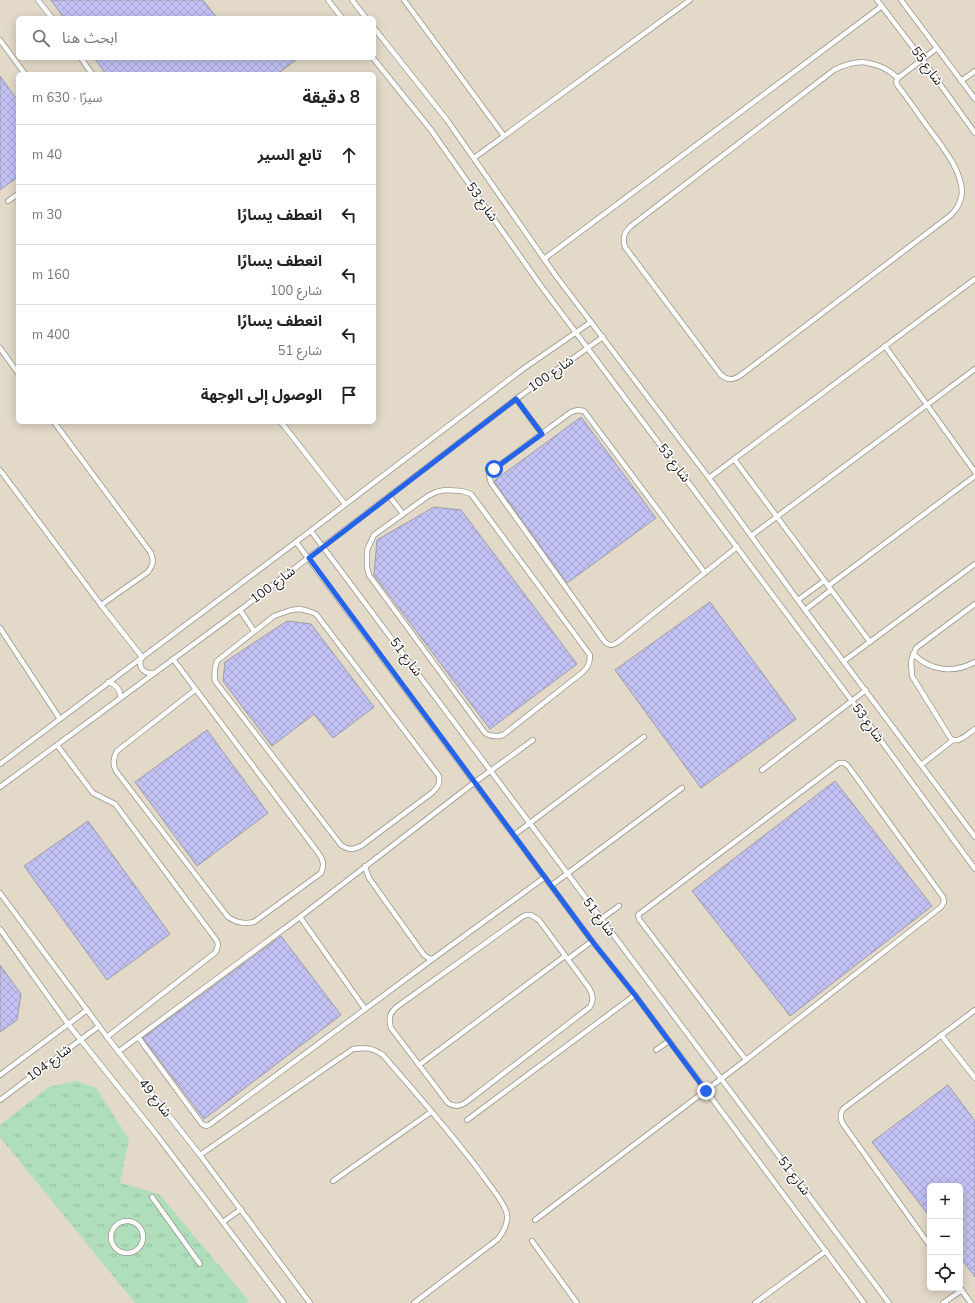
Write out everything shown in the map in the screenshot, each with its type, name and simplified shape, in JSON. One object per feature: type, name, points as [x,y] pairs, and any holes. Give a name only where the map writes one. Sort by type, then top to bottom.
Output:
[{"type":"lane","points":[[38,0],[50,16]]},
{"type":"lane","points":[[328,0],[340,16]]},
{"type":"lane","points":[[352,0],[364,16]]},
{"type":"lane","points":[[404,0],[504,136]]},
{"type":"lane","points":[[474,158],[690,0]]},
{"type":"lane","name":"شارع 55","points":[[877,0],[922,59],[975,133]]},
{"type":"lane","name":"شارع 55","points":[[901,0],[975,99]]},
{"type":"lane","points":[[544,259],[882,6]]},
{"type":"lane","name":"شارع 53","points":[[376,31],[447,120],[544,259],[709,478],[805,610],[975,837]]},
{"type":"lane","points":[[0,40],[24,72]]},
{"type":"lane","points":[[898,78],[882,66],[867,62],[842,65],[626,230],[623,235],[625,247],[725,379],[731,380],[741,375],[957,209],[962,194],[961,186],[956,173],[942,146],[897,84],[898,78],[937,48]]},
{"type":"lane","points":[[82,60],[90,72]]},
{"type":"lane","name":"شارع 53","points":[[375,60],[431,130],[541,286],[852,701],[975,869]]},
{"type":"lane","points":[[961,81],[975,71]]},
{"type":"lane","points":[[970,92],[975,88]]},
{"type":"lane","points":[[8,201],[16,195]]},
{"type":"lane","points":[[709,478],[975,279]]},
{"type":"lane","name":"شارع 100","points":[[0,764],[311,531],[522,370],[591,322]]},
{"type":"lane","name":"شارع 100","points":[[0,787],[240,610],[516,399],[603,338]]},
{"type":"lane","points":[[885,346],[975,472]]},
{"type":"lane","points":[[0,348],[16,370]]},
{"type":"lane","points":[[751,536],[975,369]]},
{"type":"lane","points":[[516,399],[542,434]]},
{"type":"lane","points":[[705,573],[584,411],[574,410],[492,471],[489,475],[489,480],[605,642],[612,645],[616,644],[705,573],[736,547]]},
{"type":"lane","points":[[55,424],[151,553],[153,558],[153,563],[148,572],[101,605]]},
{"type":"lane","points":[[283,424],[345,504]]},
{"type":"lane","points":[[734,459],[870,642]]},
{"type":"lane","points":[[0,470],[101,605],[142,657],[140,664],[142,670],[147,674],[154,673]]},
{"type":"lane","points":[[805,610],[829,588],[975,476]]},
{"type":"lane","points":[[454,490],[471,494],[590,655],[590,662],[583,672],[503,735],[496,737],[485,733],[369,575],[366,559],[370,542],[374,535],[403,514],[436,492],[454,490]]},
{"type":"lane","points":[[390,496],[403,514]]},
{"type":"lane","name":"شارع 51","points":[[311,531],[889,1303]]},
{"type":"lane","name":"شارع 51","points":[[296,542],[592,941],[635,995],[864,1303]]},
{"type":"lane","points":[[844,661],[975,564]]},
{"type":"lane","points":[[798,600],[824,581]]},
{"type":"lane","points":[[953,740],[915,682],[911,669],[913,654],[916,648],[975,604]]},
{"type":"lane","points":[[300,609],[316,614],[440,776],[440,782],[437,788],[361,846],[354,850],[347,849],[340,845],[215,681],[214,667],[217,661],[254,631],[282,612],[300,609]]},
{"type":"lane","points":[[240,610],[254,631]]},
{"type":"lane","points":[[0,628],[60,718]]},
{"type":"lane","points":[[913,654],[926,664],[942,669],[959,668],[975,662]]},
{"type":"lane","points":[[173,659],[319,854],[324,863],[321,873],[254,922],[240,923],[228,917],[113,766],[113,761],[117,751],[196,690]]},
{"type":"lane","points":[[108,682],[118,687],[120,691],[120,698]]},
{"type":"lane","points":[[762,770],[866,690]]},
{"type":"lane","points":[[921,764],[953,740],[959,740],[975,728]]},
{"type":"lane","points":[[514,835],[644,737]]},
{"type":"lane","points":[[118,1052],[300,917],[475,782],[533,740]]},
{"type":"lane","points":[[57,745],[93,792],[115,804],[217,941],[218,945],[216,952],[107,1037]]},
{"type":"lane","points":[[535,1220],[722,1079],[941,907],[944,902],[943,897],[848,766],[844,763],[836,764],[638,915],[639,919],[746,1060]]},
{"type":"lane","points":[[552,886],[682,788]]},
{"type":"lane","points":[[365,866],[369,878],[424,955],[430,959],[434,958]]},
{"type":"lane","points":[[138,1037],[200,1121],[206,1126],[545,877]]},
{"type":"lane","name":"شارع 49","points":[[0,893],[118,1052],[200,1155],[310,1303]]},
{"type":"lane","points":[[601,919],[619,906]]},
{"type":"lane","points":[[531,915],[539,920],[567,957],[592,992],[592,1002],[590,1007],[461,1105],[457,1106],[448,1103],[391,1028],[389,1022],[393,1010],[522,917],[531,915]]},
{"type":"lane","points":[[300,917],[365,1009]]},
{"type":"lane","name":"شارع 49","points":[[0,929],[68,1024],[160,1140],[284,1303]]},
{"type":"lane","points":[[419,1065],[567,957],[592,941]]},
{"type":"lane","points":[[467,1120],[635,995]]},
{"type":"lane","name":"شارع 104","points":[[0,1075],[87,1010]]},
{"type":"lane","points":[[927,1242],[844,1124],[841,1115],[844,1109],[975,1010]]},
{"type":"lane","name":"شارع 104","points":[[0,1100],[99,1026]]},
{"type":"lane","points":[[941,1036],[975,1078]]},
{"type":"lane","points":[[656,1050],[669,1041]]},
{"type":"lane","points":[[200,1155],[353,1049],[364,1047],[374,1049],[383,1055],[476,1166],[507,1212],[507,1222],[504,1231],[498,1238],[414,1303]]},
{"type":"lane","points":[[333,1181],[431,1112]]},
{"type":"lane","points":[[152,1197],[200,1264]]},
{"type":"lane","points":[[223,1222],[241,1209]]},
{"type":"lane","points":[[126,1221],[133,1222],[142,1230],[144,1239],[136,1251],[131,1253],[122,1253],[114,1247],[110,1238],[116,1225],[126,1221]]},
{"type":"lane","points":[[532,1241],[577,1303]]},
{"type":"lane","points":[[755,1303],[826,1251]]},
{"type":"lane","points":[[944,1303],[959,1291]]},
{"type":"lane","points":[[962,1291],[970,1303]]},
{"type":"shaded area","points":[[0,0],[975,0],[975,1303],[0,1303]]},
{"type":"green space","points":[[76,1081],[96,1088],[129,1139],[120,1183],[159,1194],[249,1301],[246,1303],[135,1303],[0,1137],[0,1125],[49,1087]]},
{"type":"building","points":[[51,0],[203,0],[215,16],[63,16]]},
{"type":"building","points":[[96,60],[296,60],[280,72],[104,72]]},
{"type":"building","points":[[0,76],[16,98],[16,178],[0,190]]},
{"type":"building","points":[[581,417],[656,518],[567,583],[494,481]]},
{"type":"building","points":[[434,507],[461,510],[577,664],[490,729],[374,575],[377,540]]},
{"type":"building","points":[[710,602],[796,719],[701,788],[615,670]]},
{"type":"building","points":[[287,621],[311,624],[374,707],[333,738],[314,714],[272,746],[223,681],[225,662]]},
{"type":"building","points":[[207,730],[268,813],[197,866],[135,782]]},
{"type":"building","points":[[835,781],[932,906],[790,1016],[692,891]]},
{"type":"building","points":[[88,821],[170,934],[107,980],[24,866]]},
{"type":"building","points":[[281,936],[341,1015],[204,1119],[143,1038]]},
{"type":"building","points":[[0,965],[21,994],[17,1020],[0,1032]]},
{"type":"building","points":[[948,1085],[975,1121],[975,1277],[963,1261],[963,1183],[927,1183],[927,1213],[872,1142]]},
{"type":"route","points":[[494,469],[542,434],[516,399],[309,558],[592,941],[635,995],[706,1091]]}]
